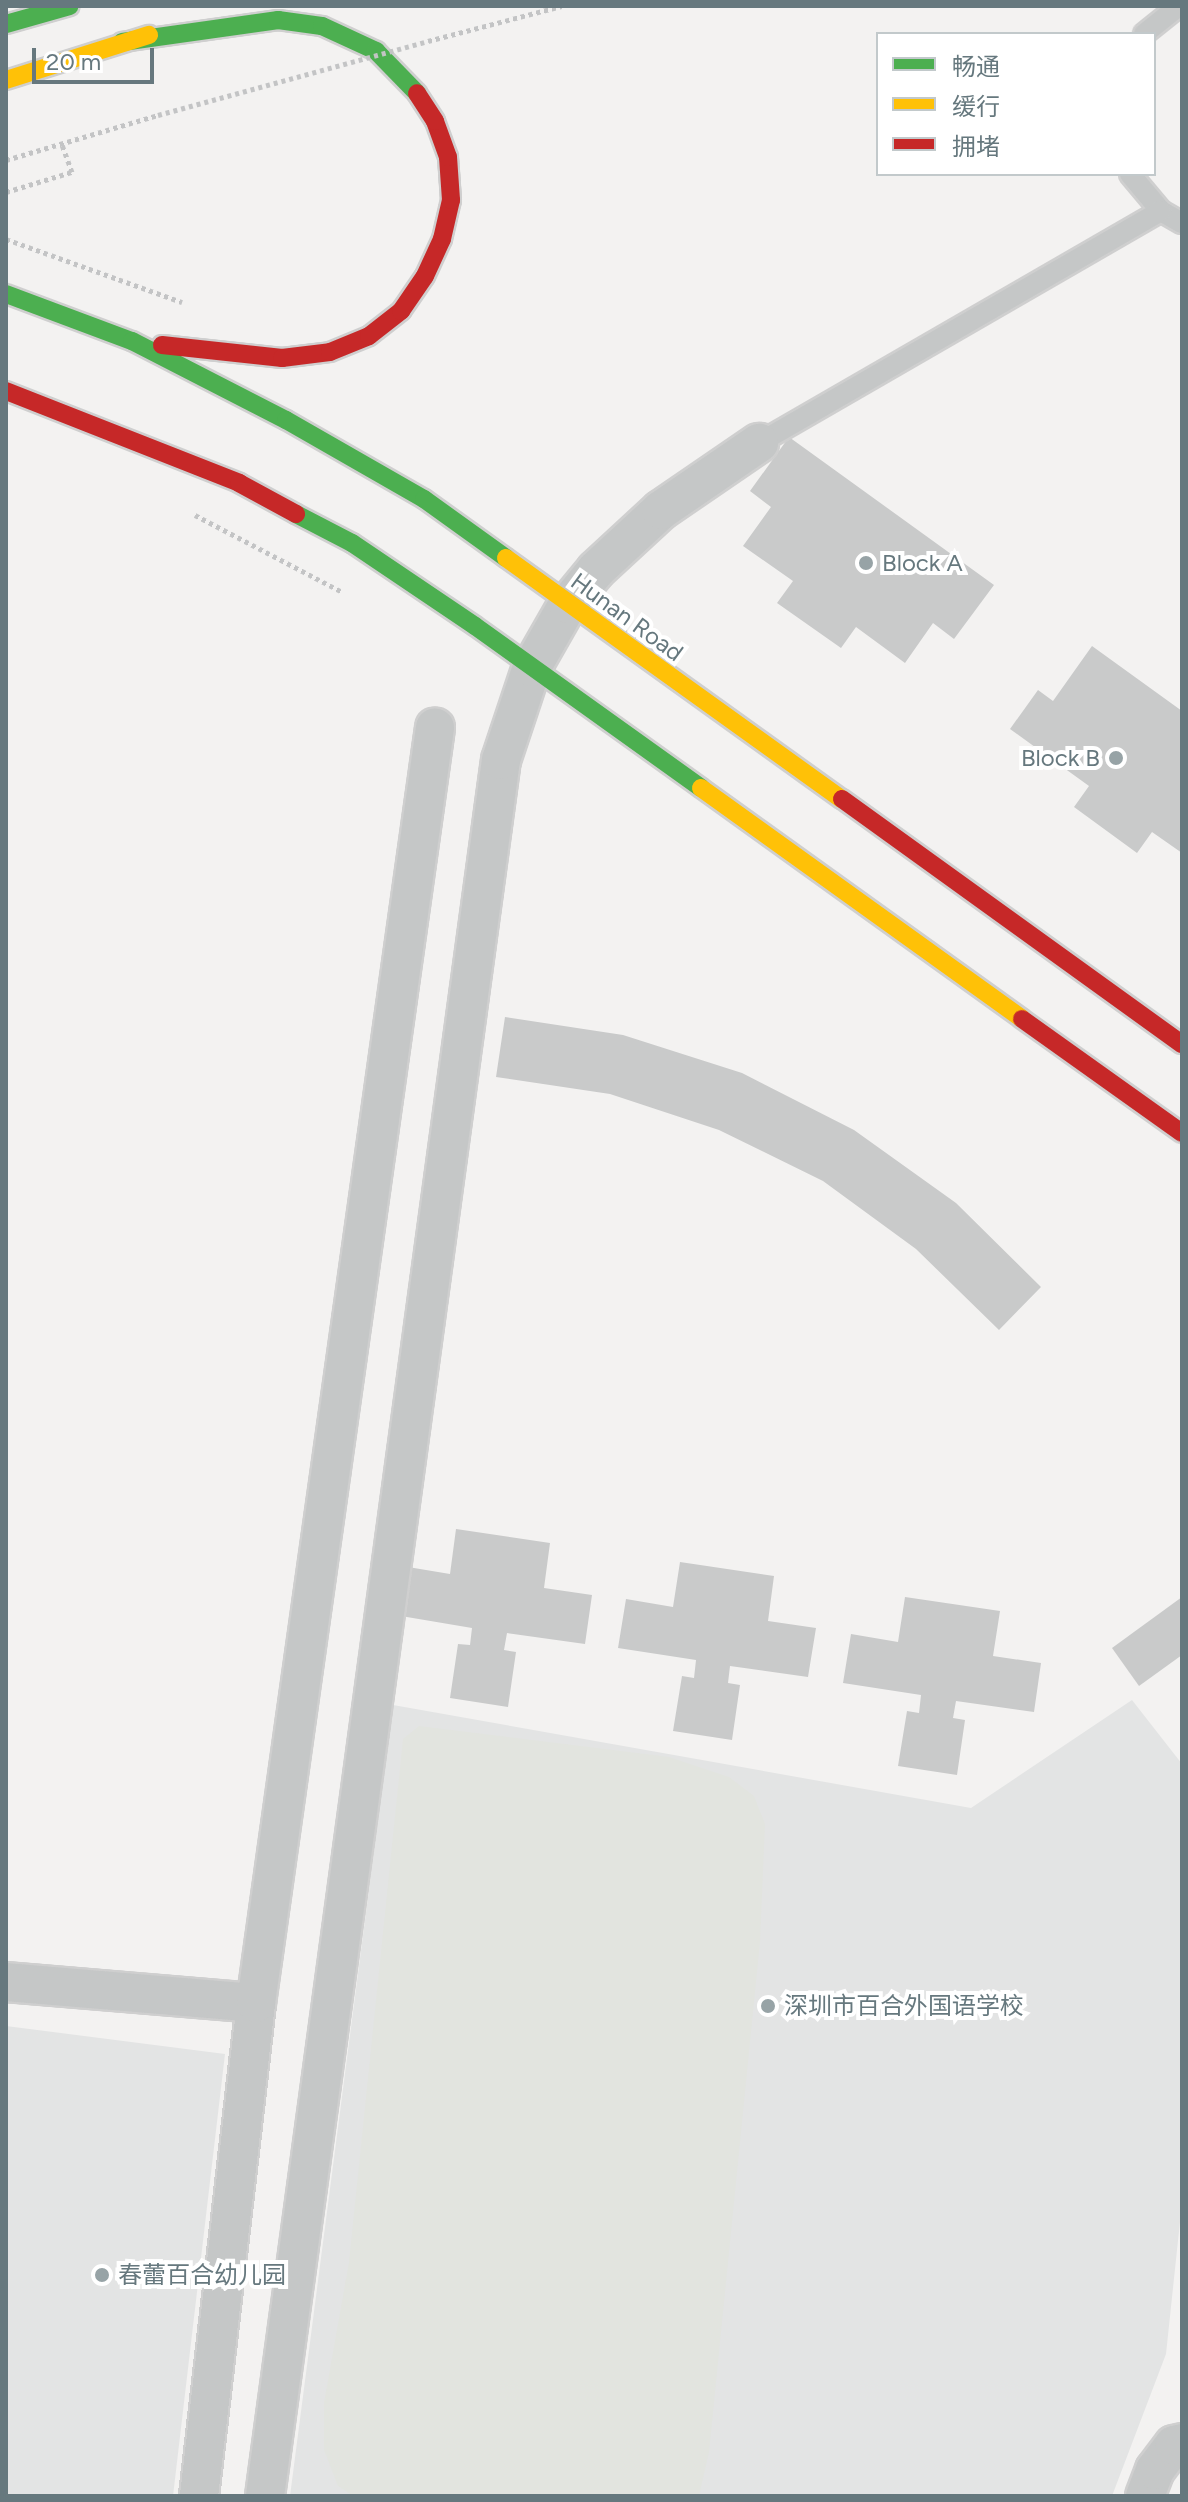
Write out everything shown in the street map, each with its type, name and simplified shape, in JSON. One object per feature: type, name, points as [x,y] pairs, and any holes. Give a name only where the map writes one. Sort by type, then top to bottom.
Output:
[{"type":"main road","points":[[6,24],[70,6]]},
{"type":"main road","points":[[6,80],[122,42],[260,6]]},
{"type":"main road","points":[[122,42],[278,20],[322,26],[376,51],[411,84],[435,121],[448,157],[451,200],[442,239],[425,276],[401,311],[369,336],[330,352],[282,358],[132,341]]},
{"type":"main road","name":"Hunan Road","points":[[6,294],[132,341],[286,420],[424,499],[1182,1044]]},
{"type":"main road","points":[[6,391],[239,483],[352,543],[532,667],[1182,1133]]},
{"type":"street","points":[[265,2496],[499,772],[514,713],[532,667],[568,604],[627,538],[661,510],[759,443]]},
{"type":"street","points":[[199,2496],[256,2003],[435,728]]},
{"type":"street","points":[[6,1982],[256,2003]]},
{"type":"street","points":[[1145,2496],[1155,2470],[1174,2445],[1182,2443]]},
{"type":"lane","points":[[1146,32],[1179,6]]},
{"type":"lane","points":[[1132,176],[1161,211],[1182,223]]},
{"type":"lane","points":[[759,443],[1161,211]]},
{"type":"path","points":[[6,160],[561,6]]},
{"type":"path","points":[[6,192],[72,172],[62,144]]},
{"type":"path","points":[[6,239],[186,303]]},
{"type":"path","points":[[189,512],[356,599]]},
{"type":"shaded area","name":"深圳市百合外国语学校","points":[[1132,1700],[1182,1764],[1182,2203],[1166,2354],[1112,2496],[290,2496],[393,1705],[971,1808]]},
{"type":"shaded area","points":[[419,1726],[669,1757],[729,1777],[754,1796],[765,1824],[760,1942],[709,2452],[699,2496],[353,2496],[338,2486],[324,2450],[324,2403],[349,2262],[403,1739]]},
{"type":"shaded area","name":"春蕾百合幼儿园","points":[[6,2026],[225,2054],[173,2496],[6,2496]]},
{"type":"building","name":"Block A","points":[[789,437],[994,585],[954,639],[933,623],[905,663],[856,627],[841,648],[777,603],[793,581],[743,546],[771,507],[750,491]]},
{"type":"building","name":"Block B","points":[[1092,646],[1182,711],[1182,853],[1152,832],[1137,853],[1074,807],[1089,786],[1010,729],[1038,690],[1053,701]]},
{"type":"building","points":[[505,1017],[623,1035],[742,1073],[854,1130],[956,1203],[1041,1287],[999,1330],[916,1249],[823,1181],[719,1130],[610,1094],[496,1077]]},
{"type":"building","points":[[456,1529],[550,1543],[544,1588],[592,1595],[585,1644],[507,1633],[504,1650],[516,1652],[508,1707],[450,1698],[458,1644],[470,1645],[472,1628],[395,1615],[402,1566],[450,1574]]},
{"type":"building","points":[[680,1562],[774,1576],[768,1621],[816,1628],[808,1677],[730,1666],[728,1683],[740,1685],[732,1740],[673,1731],[682,1676],[694,1678],[696,1660],[618,1648],[626,1599],[673,1607]]},
{"type":"building","points":[[905,1597],[1000,1611],[993,1656],[1041,1663],[1034,1712],[956,1701],[953,1718],[965,1720],[957,1775],[898,1766],[907,1711],[919,1713],[921,1695],[843,1683],[851,1634],[898,1642]]},
{"type":"building","points":[[1182,1597],[1182,1655],[1139,1686],[1112,1648]]},
{"type":"traffic: fast","points":[[6,24],[70,6]]},
{"type":"traffic: fast","points":[[122,42],[278,20],[322,26],[376,51],[417,93]]},
{"type":"traffic: fast","points":[[6,294],[132,341],[286,420],[424,499],[506,558]]},
{"type":"traffic: fast","points":[[296,514],[352,543],[475,626],[701,788]]},
{"type":"traffic: slow","points":[[6,80],[149,35]]},
{"type":"traffic: slow","points":[[506,558],[842,799]]},
{"type":"traffic: slow","points":[[701,788],[1022,1019]]},
{"type":"traffic: jam","points":[[162,345],[282,358],[330,352],[369,336],[401,311],[425,276],[442,239],[451,200],[448,157],[435,121],[417,93]]},
{"type":"traffic: jam","points":[[6,391],[239,483],[296,514]]},
{"type":"traffic: jam","points":[[842,799],[1182,1044]]},
{"type":"traffic: jam","points":[[1022,1019],[1182,1133]]},
{"type":"place","name":"Block A","points":[[866,563]]},
{"type":"place","name":"Block B","points":[[1116,758]]},
{"type":"place","name":"深圳市百合外国语学校","points":[[768,2006]]},
{"type":"place","name":"春蕾百合幼儿园","points":[[102,2275]]}]
